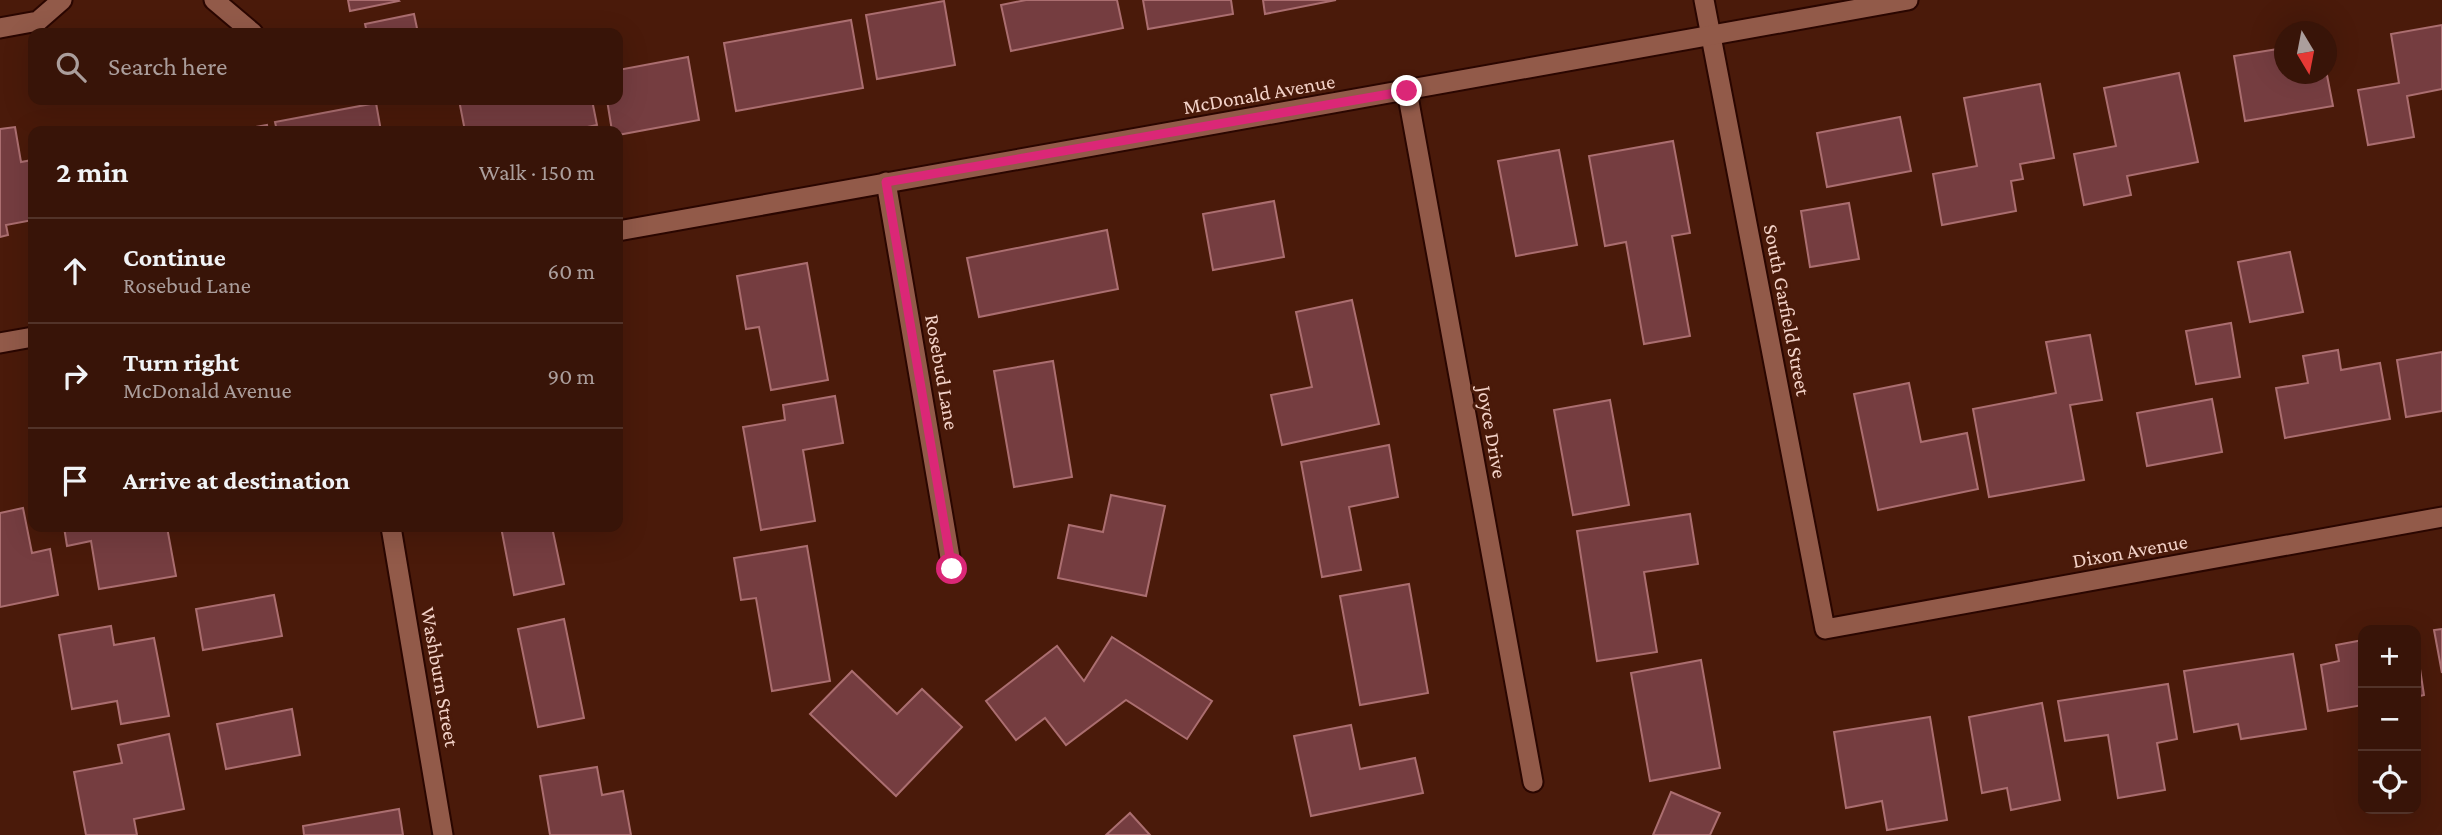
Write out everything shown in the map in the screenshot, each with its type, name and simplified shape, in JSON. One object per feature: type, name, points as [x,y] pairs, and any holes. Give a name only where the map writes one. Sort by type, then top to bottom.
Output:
[{"type":"street","points":[[0,28],[38,20],[62,0]]},
{"type":"street","points":[[214,0],[247,28]]},
{"type":"street","name":"South Garfield Street","points":[[1704,0],[1825,629]]},
{"type":"street","name":"McDonald Avenue","points":[[623,230],[1908,0]]},
{"type":"street","name":"Joyce Drive","points":[[1407,91],[1534,782]]},
{"type":"street","name":"Rosebud Lane","points":[[886,182],[952,569]]},
{"type":"street","points":[[0,343],[28,338]]},
{"type":"street","name":"Dixon Avenue","points":[[1825,629],[2442,517]]},
{"type":"street","name":"Washburn Street","points":[[392,532],[443,835]]},
{"type":"building","points":[[348,0],[398,0],[399,1],[350,11]]},
{"type":"building","points":[[1026,0],[1117,0],[1123,28],[1011,51],[1001,5]]},
{"type":"building","points":[[1143,0],[1231,0],[1233,14],[1148,29]]},
{"type":"building","points":[[1263,0],[1336,0],[1265,14]]},
{"type":"building","points":[[944,1],[955,65],[877,79],[866,15]]},
{"type":"building","points":[[414,14],[417,28],[366,28],[365,24]]},
{"type":"building","points":[[851,20],[863,88],[736,111],[724,43]]},
{"type":"building","points":[[2442,25],[2442,89],[2407,96],[2414,137],[2368,145],[2358,90],[2399,83],[2391,34]]},
{"type":"building","points":[[2274,50],[2274,84],[2329,84],[2333,106],[2245,121],[2234,56]]},
{"type":"building","points":[[688,57],[699,120],[623,134],[623,126],[611,126],[608,105],[623,105],[623,69]]},
{"type":"building","points":[[2179,73],[2198,162],[2127,176],[2131,195],[2084,205],[2074,154],[2116,146],[2104,88]]},
{"type":"building","points":[[2040,84],[2054,158],[2020,164],[2023,179],[2011,181],[2016,211],[1942,225],[1933,174],[1977,166],[1964,98]]},
{"type":"building","points":[[376,105],[380,126],[276,126],[275,122]]},
{"type":"building","points":[[460,105],[593,105],[597,125],[592,126],[464,126]]},
{"type":"building","points":[[1900,117],[1911,171],[1827,187],[1817,133]]},
{"type":"building","points":[[15,127],[21,162],[28,161],[28,221],[6,225],[8,235],[0,237],[0,129]]},
{"type":"building","points":[[1673,141],[1690,233],[1672,236],[1690,336],[1644,344],[1626,242],[1605,246],[1589,156]]},
{"type":"building","points":[[1559,150],[1577,245],[1516,256],[1498,161]]},
{"type":"building","points":[[1274,201],[1284,257],[1213,270],[1203,214]]},
{"type":"building","points":[[1849,203],[1859,259],[1810,267],[1801,211]]},
{"type":"building","points":[[1107,230],[1118,289],[979,317],[967,258]]},
{"type":"building","points":[[2290,252],[2303,312],[2250,322],[2238,262]]},
{"type":"building","points":[[807,263],[828,380],[771,390],[759,327],[746,329],[737,276]]},
{"type":"building","points":[[1352,300],[1379,424],[1282,445],[1271,395],[1312,387],[1296,312]]},
{"type":"building","points":[[2231,323],[2240,377],[2196,384],[2186,331]]},
{"type":"building","points":[[2090,335],[2102,400],[2070,405],[2084,480],[1989,497],[1973,409],[2056,393],[2046,342]]},
{"type":"building","points":[[2338,350],[2341,370],[2380,363],[2390,419],[2285,438],[2276,388],[2308,383],[2303,356]]},
{"type":"building","points":[[2442,352],[2442,411],[2406,417],[2397,360]]},
{"type":"building","points":[[1053,361],[1072,477],[1014,487],[994,371]]},
{"type":"building","points":[[1909,383],[1921,442],[1967,433],[1978,489],[1878,510],[1854,394]]},
{"type":"building","points":[[835,396],[843,443],[803,450],[815,521],[761,530],[743,427],[785,420],[783,405]]},
{"type":"building","points":[[2212,399],[2222,452],[2147,466],[2137,413]]},
{"type":"building","points":[[1610,400],[1629,505],[1573,515],[1554,410]]},
{"type":"building","points":[[1389,445],[1398,497],[1349,507],[1361,570],[1322,577],[1301,462]]},
{"type":"building","points":[[1111,495],[1165,506],[1146,596],[1058,578],[1069,525],[1103,532]]},
{"type":"building","points":[[23,508],[32,553],[50,549],[58,595],[0,607],[0,513]]},
{"type":"building","points":[[1690,514],[1698,564],[1644,572],[1657,652],[1597,661],[1577,531]]},
{"type":"building","points":[[65,532],[168,532],[176,576],[99,589],[91,541],[67,546]]},
{"type":"building","points":[[502,532],[553,532],[564,584],[514,595]]},
{"type":"building","points":[[807,546],[830,681],[772,691],[756,598],[741,600],[734,558]]},
{"type":"building","points":[[1409,584],[1428,693],[1360,705],[1340,596]]},
{"type":"building","points":[[274,595],[282,636],[203,650],[196,609]]},
{"type":"building","points":[[564,619],[584,718],[538,727],[518,629]]},
{"type":"building","points":[[111,626],[114,645],[154,638],[169,716],[121,724],[117,701],[72,709],[59,635]]},
{"type":"building","points":[[2442,629],[2442,673],[2434,630]]},
{"type":"building","points":[[1112,637],[1212,701],[1187,739],[1126,700],[1066,745],[1045,718],[1016,740],[986,701],[1057,646],[1084,681]]},
{"type":"building","points":[[2358,641],[2358,706],[2328,711],[2321,665],[2339,661],[2336,645]]},
{"type":"building","points":[[2293,654],[2306,729],[2241,739],[2238,724],[2194,732],[2184,671]]},
{"type":"building","points":[[1701,660],[1720,768],[1650,781],[1631,673]]},
{"type":"building","points":[[852,671],[897,714],[922,689],[962,727],[896,796],[810,714]]},
{"type":"building","points":[[2168,684],[2177,739],[2157,743],[2165,790],[2118,798],[2108,735],[2065,741],[2058,701]]},
{"type":"building","points":[[2042,703],[2060,800],[2011,810],[2007,788],[1982,793],[1969,717]]},
{"type":"building","points":[[292,709],[300,755],[226,769],[217,724]]},
{"type":"building","points":[[1930,717],[1947,820],[1887,830],[1882,801],[1846,808],[1834,732]]},
{"type":"building","points":[[1351,725],[1360,769],[1415,758],[1423,793],[1311,816],[1294,736]]},
{"type":"building","points":[[169,734],[184,809],[134,819],[137,835],[86,835],[74,772],[122,763],[118,745]]},
{"type":"building","points":[[597,767],[602,795],[623,791],[631,835],[550,835],[540,776]]},
{"type":"building","points":[[1671,792],[1720,813],[1710,835],[1653,835]]},
{"type":"building","points":[[399,809],[403,835],[304,835],[303,826]]},
{"type":"building","points":[[1130,813],[1150,835],[1106,835]]},
{"type":"route","points":[[952,569],[886,182],[1407,91]]}]
